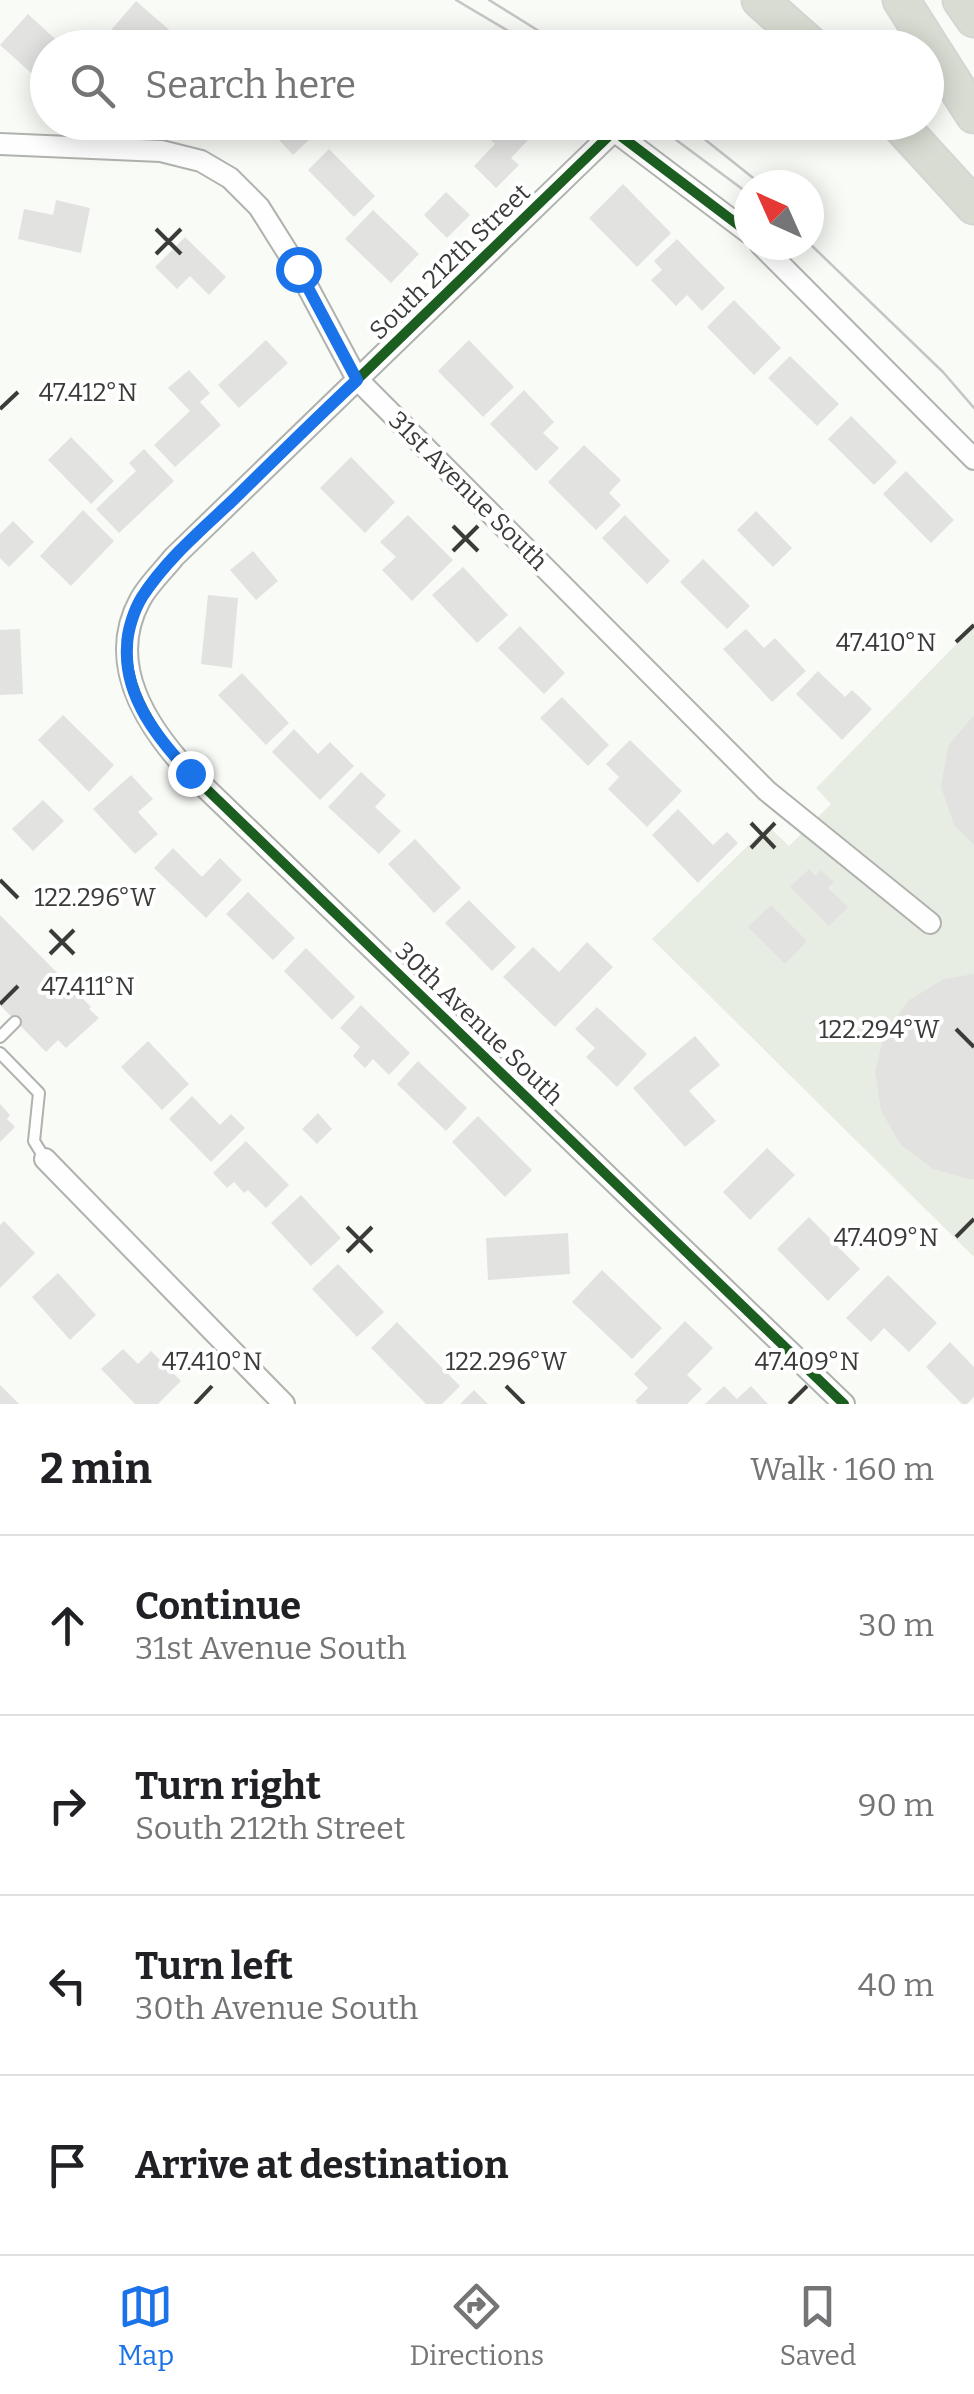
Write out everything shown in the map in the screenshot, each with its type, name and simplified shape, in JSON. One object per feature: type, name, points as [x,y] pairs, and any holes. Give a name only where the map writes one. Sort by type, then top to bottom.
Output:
[{"type":"highway","points":[[760,0],[794,30]]},
{"type":"highway","points":[[901,0],[920,30]]},
{"type":"highway","points":[[961,0],[974,19]]},
{"type":"highway","points":[[944,68],[974,115]]},
{"type":"highway","points":[[914,140],[974,206]]},
{"type":"street","name":"South 212th Street","points":[[126,647],[140,599],[174,557],[605,140]]},
{"type":"street","name":"South 212th Street","points":[[626,140],[734,222]]},
{"type":"street","name":"31st Avenue South","points":[[0,144],[161,151],[201,161],[230,178],[259,206],[298,269],[357,380],[767,791],[930,923]]},
{"type":"street","points":[[777,260],[974,459]]},
{"type":"street","name":"30th Avenue South","points":[[126,647],[128,672],[148,724],[190,773],[844,1404]]},
{"type":"street","points":[[45,1160],[284,1404]]},
{"type":"lane","points":[[0,1037],[15,1022]]},
{"type":"lane","points":[[0,1053],[39,1094],[34,1141],[45,1160]]},
{"type":"shaded area","points":[[974,626],[973,1256],[652,939],[768,826],[789,846],[831,804],[816,788]]},
{"type":"building","points":[[136,1],[169,30],[111,30]]},
{"type":"building","points":[[28,14],[45,30],[30,30],[30,72],[0,45]]},
{"type":"building","points":[[279,140],[309,140],[293,155]]},
{"type":"building","points":[[491,140],[528,140],[511,158],[519,165],[496,188],[474,166],[495,144]]},
{"type":"building","points":[[329,149],[375,196],[354,217],[308,170]]},
{"type":"building","points":[[623,184],[671,233],[637,267],[589,218]]},
{"type":"building","points":[[446,192],[470,215],[447,238],[424,215]]},
{"type":"building","points":[[56,200],[90,208],[81,253],[18,239],[24,209],[53,215]]},
{"type":"building","points":[[373,210],[419,254],[391,283],[345,239]]},
{"type":"building","points":[[185,237],[226,277],[209,295],[190,276],[177,289],[155,267]]},
{"type":"building","points":[[677,239],[725,288],[702,311],[687,295],[676,306],[651,280],[662,270],[654,261]]},
{"type":"building","points":[[734,300],[781,348],[754,375],[707,327]]},
{"type":"building","points":[[266,340],[288,363],[239,408],[218,385]]},
{"type":"building","points":[[469,340],[514,387],[483,417],[438,371]]},
{"type":"building","points":[[790,356],[839,404],[817,426],[768,378]]},
{"type":"building","points":[[189,370],[210,393],[200,402],[221,425],[175,467],[154,445],[190,411],[168,388]]},
{"type":"building","points":[[524,390],[554,422],[543,433],[559,448],[536,471],[490,424]]},
{"type":"building","points":[[851,416],[897,462],[874,485],[828,439]]},
{"type":"building","points":[[71,437],[114,481],[91,504],[48,460]]},
{"type":"building","points":[[584,445],[621,480],[609,493],[621,505],[596,530],[548,482]]},
{"type":"building","points":[[144,449],[174,481],[119,533],[96,509],[136,471],[129,463]]},
{"type":"building","points":[[351,457],[395,502],[365,533],[320,488]]},
{"type":"building","points":[[906,471],[954,520],[931,543],[883,494]]},
{"type":"building","points":[[83,510],[114,541],[71,586],[40,556]]},
{"type":"building","points":[[756,511],[792,548],[773,567],[737,530]]},
{"type":"building","points":[[408,515],[453,560],[412,601],[382,570],[396,557],[380,542]]},
{"type":"building","points":[[625,515],[670,561],[647,584],[602,538]]},
{"type":"building","points":[[13,521],[34,542],[9,567],[0,558],[0,534]]},
{"type":"building","points":[[253,551],[278,581],[256,600],[230,570]]},
{"type":"building","points":[[703,559],[750,606],[727,629],[680,582]]},
{"type":"building","points":[[463,567],[508,615],[477,643],[432,595]]},
{"type":"building","points":[[208,595],[238,598],[232,668],[201,664]]},
{"type":"building","points":[[520,626],[565,673],[544,694],[498,648]]},
{"type":"building","points":[[20,629],[23,694],[0,695],[0,630]]},
{"type":"building","points":[[746,629],[764,648],[775,638],[806,671],[772,702],[723,649]]},
{"type":"building","points":[[818,671],[845,697],[852,690],[872,709],[842,740],[796,694]]},
{"type":"building","points":[[242,673],[289,723],[266,745],[218,695]]},
{"type":"building","points":[[562,697],[609,745],[588,766],[540,718]]},
{"type":"building","points":[[63,715],[114,765],[89,792],[38,740]]},
{"type":"building","points":[[974,715],[974,845],[954,825],[941,787],[948,746]]},
{"type":"building","points":[[294,729],[318,754],[330,742],[354,766],[320,800],[272,752]]},
{"type":"building","points":[[630,740],[682,791],[647,827],[608,789],[619,777],[606,764]]},
{"type":"building","points":[[361,772],[386,795],[375,807],[401,831],[379,854],[328,807]]},
{"type":"building","points":[[131,775],[153,799],[138,812],[158,834],[135,854],[93,809]]},
{"type":"building","points":[[43,800],[64,821],[33,851],[12,829]]},
{"type":"building","points":[[678,809],[713,845],[727,832],[738,843],[698,883],[652,835]]},
{"type":"building","points":[[415,839],[461,888],[434,913],[388,864]]},
{"type":"building","points":[[173,848],[202,877],[220,858],[242,880],[206,918],[154,868]]},
{"type":"building","points":[[809,869],[816,876],[821,870],[834,882],[828,888],[848,907],[829,926],[790,887]]},
{"type":"building","points":[[248,892],[295,938],[273,960],[226,914]]},
{"type":"building","points":[[469,900],[516,947],[492,971],[445,923]]},
{"type":"building","points":[[771,905],[807,941],[785,964],[748,927]]},
{"type":"building","points":[[0,915],[99,1018],[66,1048],[58,1040],[46,1052],[0,1005]]},
{"type":"building","points":[[587,942],[613,967],[555,1027],[503,977],[533,947],[559,972]]},
{"type":"building","points":[[306,948],[355,997],[332,1020],[284,971]]},
{"type":"building","points":[[974,974],[972,1180],[933,1169],[901,1145],[881,1111],[875,1071],[885,1032],[909,1000],[944,979]]},
{"type":"building","points":[[361,1005],[410,1053],[389,1075],[373,1059],[365,1068],[353,1056],[360,1047],[340,1028]]},
{"type":"building","points":[[597,1007],[647,1054],[617,1087],[586,1057],[595,1048],[575,1029]]},
{"type":"building","points":[[695,1036],[720,1065],[689,1091],[716,1121],[685,1147],[633,1088]]},
{"type":"building","points":[[148,1041],[189,1084],[162,1110],[121,1067]]},
{"type":"building","points":[[418,1061],[467,1108],[446,1131],[397,1084]]},
{"type":"building","points":[[192,1096],[220,1125],[231,1114],[245,1128],[211,1162],[169,1119]]},
{"type":"building","points":[[0,1104],[15,1127],[0,1142]]},
{"type":"building","points":[[318,1113],[332,1129],[317,1144],[302,1129]]},
{"type":"building","points":[[478,1116],[532,1170],[505,1197],[452,1142]]},
{"type":"building","points":[[246,1141],[289,1185],[266,1208],[248,1190],[244,1193],[234,1182],[227,1188],[213,1173]]},
{"type":"building","points":[[767,1148],[795,1175],[750,1220],[723,1192]]},
{"type":"building","points":[[301,1195],[341,1238],[311,1266],[271,1223]]},
{"type":"building","points":[[809,1217],[860,1269],[828,1301],[777,1249]]},
{"type":"building","points":[[4,1221],[35,1253],[0,1288],[0,1225]]},
{"type":"building","points":[[568,1233],[570,1274],[488,1280],[486,1238]]},
{"type":"building","points":[[338,1264],[384,1312],[357,1337],[312,1289]]},
{"type":"building","points":[[602,1270],[662,1328],[632,1359],[572,1302]]},
{"type":"building","points":[[58,1273],[96,1315],[70,1340],[32,1297]]},
{"type":"building","points":[[888,1275],[937,1323],[909,1352],[884,1328],[871,1342],[846,1318]]},
{"type":"building","points":[[685,1321],[713,1348],[687,1375],[702,1389],[687,1404],[638,1404],[635,1401],[648,1388],[634,1374]]},
{"type":"building","points":[[397,1322],[460,1386],[442,1404],[426,1404],[371,1348]]},
{"type":"building","points":[[950,1342],[974,1367],[974,1397],[967,1404],[962,1404],[926,1367]]},
{"type":"building","points":[[123,1349],[138,1364],[151,1351],[181,1381],[158,1404],[135,1404],[101,1369]]},
{"type":"building","points":[[0,1385],[19,1404],[0,1404]]},
{"type":"building","points":[[724,1386],[737,1399],[751,1386],[768,1404],[705,1404]]},
{"type":"building","points":[[474,1390],[488,1404],[460,1404]]},
{"type":"tram line","points":[[456,0],[507,30]]},
{"type":"tram line","points":[[489,0],[537,30]]},
{"type":"tram line","points":[[676,140],[734,183]]},
{"type":"tram line","points":[[706,140],[743,170]]},
{"type":"tram line","points":[[824,257],[943,372],[974,408]]},
{"type":"cycle path","points":[[605,140],[174,557],[151,583],[130,624],[129,671],[146,715],[190,773],[844,1404]]},
{"type":"cycle path","points":[[626,140],[734,222]]},
{"type":"route","points":[[190,773],[148,724],[136,697],[126,647],[131,623],[140,599],[174,557],[357,380],[298,269]]}]
